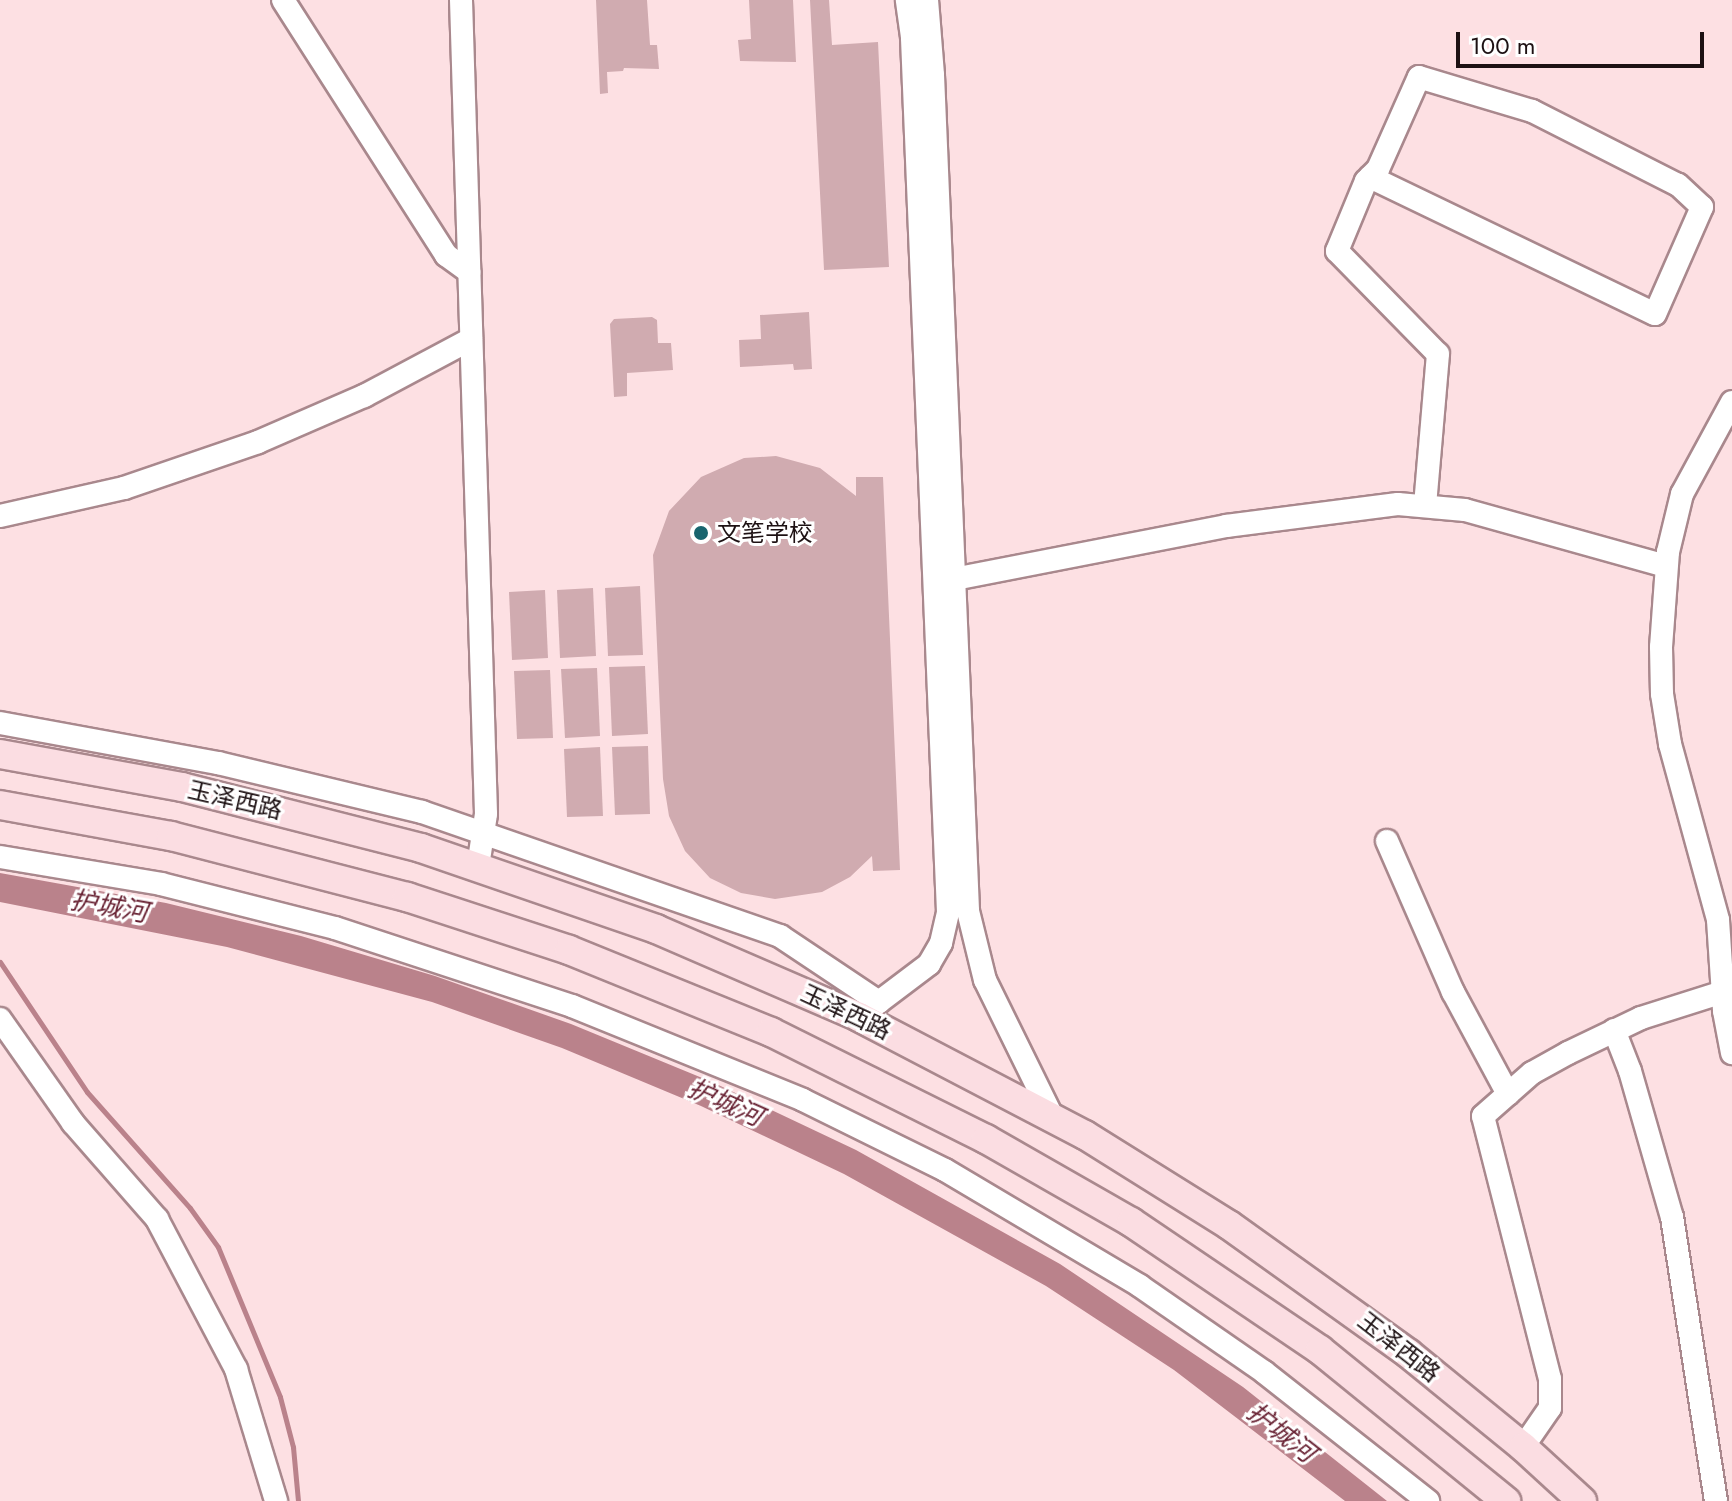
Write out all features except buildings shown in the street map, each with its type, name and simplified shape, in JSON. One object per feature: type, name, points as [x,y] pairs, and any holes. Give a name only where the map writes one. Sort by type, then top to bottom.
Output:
[{"type":"main road","name":"玉泽西路","points":[[0,754],[111,772],[253,803],[478,866],[869,1010],[1158,1179],[1302,1275],[1409,1354],[1523,1447],[1582,1501]]},
{"type":"main road","name":"玉泽西路","points":[[0,805],[171,836],[407,897],[569,950],[771,1032],[961,1126],[1131,1222],[1320,1350],[1506,1501]]},
{"type":"street","points":[[283,0],[446,255],[469,272]]},
{"type":"street","points":[[461,0],[486,833],[478,866]]},
{"type":"street","points":[[0,723],[218,763],[422,812],[486,833],[780,936],[869,1010],[929,964],[941,943],[948,912],[912,37],[907,0]]},
{"type":"street","points":[[927,0],[968,911],[985,980],[1053,1118]]},
{"type":"street","points":[[1370,177],[1655,314],[1702,207],[1678,185],[1532,111],[1419,77],[1378,169],[1370,177],[1337,251],[1438,354],[1425,505]]},
{"type":"street","points":[[0,516],[124,488],[258,442],[364,396],[471,339]]},
{"type":"street","points":[[1732,402],[1682,494],[1666,566],[1661,647],[1665,719],[1718,920],[1727,966],[1723,992],[1732,1053]]},
{"type":"street","points":[[954,579],[1226,526],[1370,505],[1425,505],[1485,515],[1666,566]]},
{"type":"street","points":[[1387,841],[1453,992],[1508,1094]]},
{"type":"street","points":[[0,857],[161,884],[335,928],[572,1006],[803,1100],[945,1170],[1140,1286],[1264,1372],[1428,1501]]},
{"type":"street","points":[[1523,1447],[1550,1408],[1551,1393],[1483,1116],[1532,1073],[1614,1030],[1723,992]]},
{"type":"street","points":[[0,1019],[73,1123],[157,1219],[236,1369],[276,1501]]},
{"type":"street","points":[[1614,1030],[1630,1071],[1672,1217],[1716,1501]]},
{"type":"shaded area","points":[[596,0],[647,0],[650,45],[657,45],[659,69],[624,68],[623,71],[607,72],[608,93],[600,94]]},
{"type":"shaded area","points":[[749,0],[793,0],[796,62],[740,61],[738,40],[751,39]]},
{"type":"shaded area","points":[[810,0],[829,0],[832,45],[878,42],[889,267],[824,270]]},
{"type":"shaded area","points":[[809,312],[812,369],[794,370],[793,364],[740,367],[739,340],[761,339],[760,315]]},
{"type":"shaded area","points":[[652,317],[657,320],[658,343],[671,343],[673,370],[627,373],[627,396],[614,397],[610,324],[614,319]]},
{"type":"shaded area","points":[[776,456],[820,468],[856,496],[856,477],[883,477],[900,870],[873,871],[872,856],[850,877],[822,892],[775,899],[741,893],[710,878],[685,851],[669,816],[663,779],[653,555],[669,511],[701,477],[744,458]]},
{"type":"shaded area","points":[[640,586],[643,655],[608,656],[605,588]]},
{"type":"shaded area","points":[[593,588],[596,656],[560,658],[557,590]]},
{"type":"shaded area","points":[[545,590],[548,658],[512,660],[509,592]]},
{"type":"shaded area","points":[[645,666],[648,734],[612,736],[609,667]]},
{"type":"shaded area","points":[[597,668],[600,736],[565,738],[561,669]]},
{"type":"shaded area","points":[[550,670],[553,738],[517,739],[514,671]]},
{"type":"shaded area","points":[[648,746],[650,814],[615,815],[612,747]]},
{"type":"shaded area","points":[[600,747],[603,816],[567,817],[564,749]]},
{"type":"water","name":"护城河","points":[[0,873],[166,903],[301,936],[435,976],[571,1024],[712,1082],[856,1150],[1060,1264],[1243,1387],[1387,1501],[1345,1501],[1174,1370],[1046,1286],[844,1174],[701,1106],[562,1048],[432,1002],[227,947],[0,902]]},
{"type":"waterway","points":[[0,962],[87,1092],[190,1208],[218,1247],[280,1397],[293,1447],[298,1501]]},
{"type":"place","name":"文笔学校","points":[[701,533]]}]
